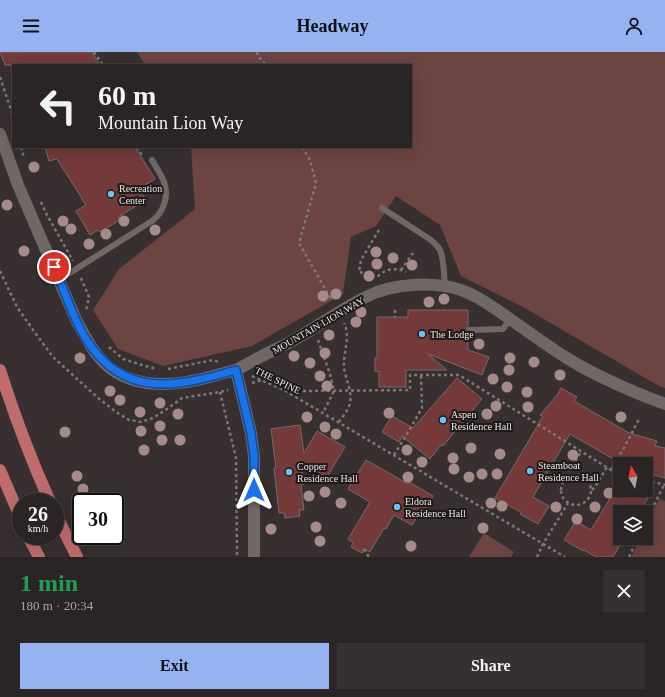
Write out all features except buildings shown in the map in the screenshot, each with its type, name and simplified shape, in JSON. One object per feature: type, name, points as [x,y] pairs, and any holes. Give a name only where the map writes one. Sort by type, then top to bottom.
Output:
[{"type":"main road","points":[[0,370],[25,444],[46,493]]},
{"type":"main road","points":[[0,470],[12,499]]},
{"type":"main road","points":[[64,531],[77,557]]},
{"type":"main road","points":[[33,545],[39,557]]},
{"type":"street","name":"MOUNTAIN LION WAY","points":[[0,134],[18,184],[77,322],[88,342],[98,355],[110,368],[125,376],[141,382],[171,384],[199,380],[236,370],[299,337],[358,301],[378,292],[395,287],[418,285],[445,286],[464,292],[485,302],[544,343],[586,369],[621,386],[665,404]]},
{"type":"street","points":[[236,370],[251,433],[254,456],[254,557]]},
{"type":"lane","points":[[59,280],[152,222],[161,213],[165,204],[166,188],[164,181],[152,160]]},
{"type":"lane","points":[[382,208],[438,246],[442,256],[445,286]]},
{"type":"lane","points":[[470,330],[503,329],[510,319]]},
{"type":"path","points":[[94,52],[101,64]]},
{"type":"path","points":[[257,52],[258,56],[265,64]]},
{"type":"path","points":[[0,77],[12,113]]},
{"type":"path","points":[[21,148],[24,161]]},
{"type":"path","points":[[138,148],[142,155]]},
{"type":"path","points":[[303,148],[310,160],[316,183],[299,243],[346,328],[344,365],[346,380],[351,394],[350,406],[339,422]]},
{"type":"path","points":[[41,202],[72,259],[89,297],[86,310],[89,317]]},
{"type":"path","points":[[379,230],[361,260],[359,272],[378,276],[387,270],[401,270],[413,253]]},
{"type":"path","points":[[0,271],[17,307]]},
{"type":"path","points":[[395,310],[395,317]]},
{"type":"path","points":[[318,338],[334,391],[323,413]]},
{"type":"path","name":"THE SPINE","points":[[105,344],[122,359],[162,371],[213,360],[263,380],[284,390],[339,422],[565,557]]},
{"type":"path","points":[[284,390],[410,390],[410,375],[459,375],[611,470],[626,446],[638,420]]},
{"type":"path","points":[[394,455],[422,408],[421,375]]},
{"type":"path","points":[[220,392],[236,458],[237,557]]},
{"type":"path","points":[[582,452],[561,485],[562,496],[568,504],[584,504],[591,496],[592,491],[607,467]]},
{"type":"path","points":[[567,477],[577,474],[586,478],[592,491]]},
{"type":"path","points":[[653,482],[664,485],[653,508]]},
{"type":"path","points":[[537,557],[543,544],[568,504]]},
{"type":"path","points":[[629,557],[635,545]]},
{"type":"path","points":[[364,549],[369,557]]},
{"type":"shaded area","points":[[137,52],[665,52],[665,388],[659,386],[523,307],[461,276],[440,225],[396,196],[376,226],[351,237],[343,294],[252,346],[163,366],[118,349],[93,310],[119,269],[195,209],[191,148],[412,148],[412,64],[144,64]]},
{"type":"shaded area","points":[[659,499],[665,501],[665,557],[631,557],[637,545],[653,545],[653,512]]},
{"type":"shaded area","points":[[484,533],[514,552],[511,557],[469,557]]},
{"type":"place","name":"Recreation Center","points":[[111,194]]},
{"type":"place","name":"The Lodge","points":[[422,334]]},
{"type":"place","name":"Aspen Residence Hall","points":[[443,420]]},
{"type":"place","name":"Steamboat Residence Hall","points":[[530,471]]},
{"type":"place","name":"Copper Residence Hall","points":[[289,472]]},
{"type":"place","name":"Eldora Residence Hall","points":[[397,507]]},
{"type":"route","points":[[54,267],[77,322],[88,342],[110,368],[141,382],[158,384],[182,383],[199,380],[236,370],[251,433],[254,456],[254,490]]}]
